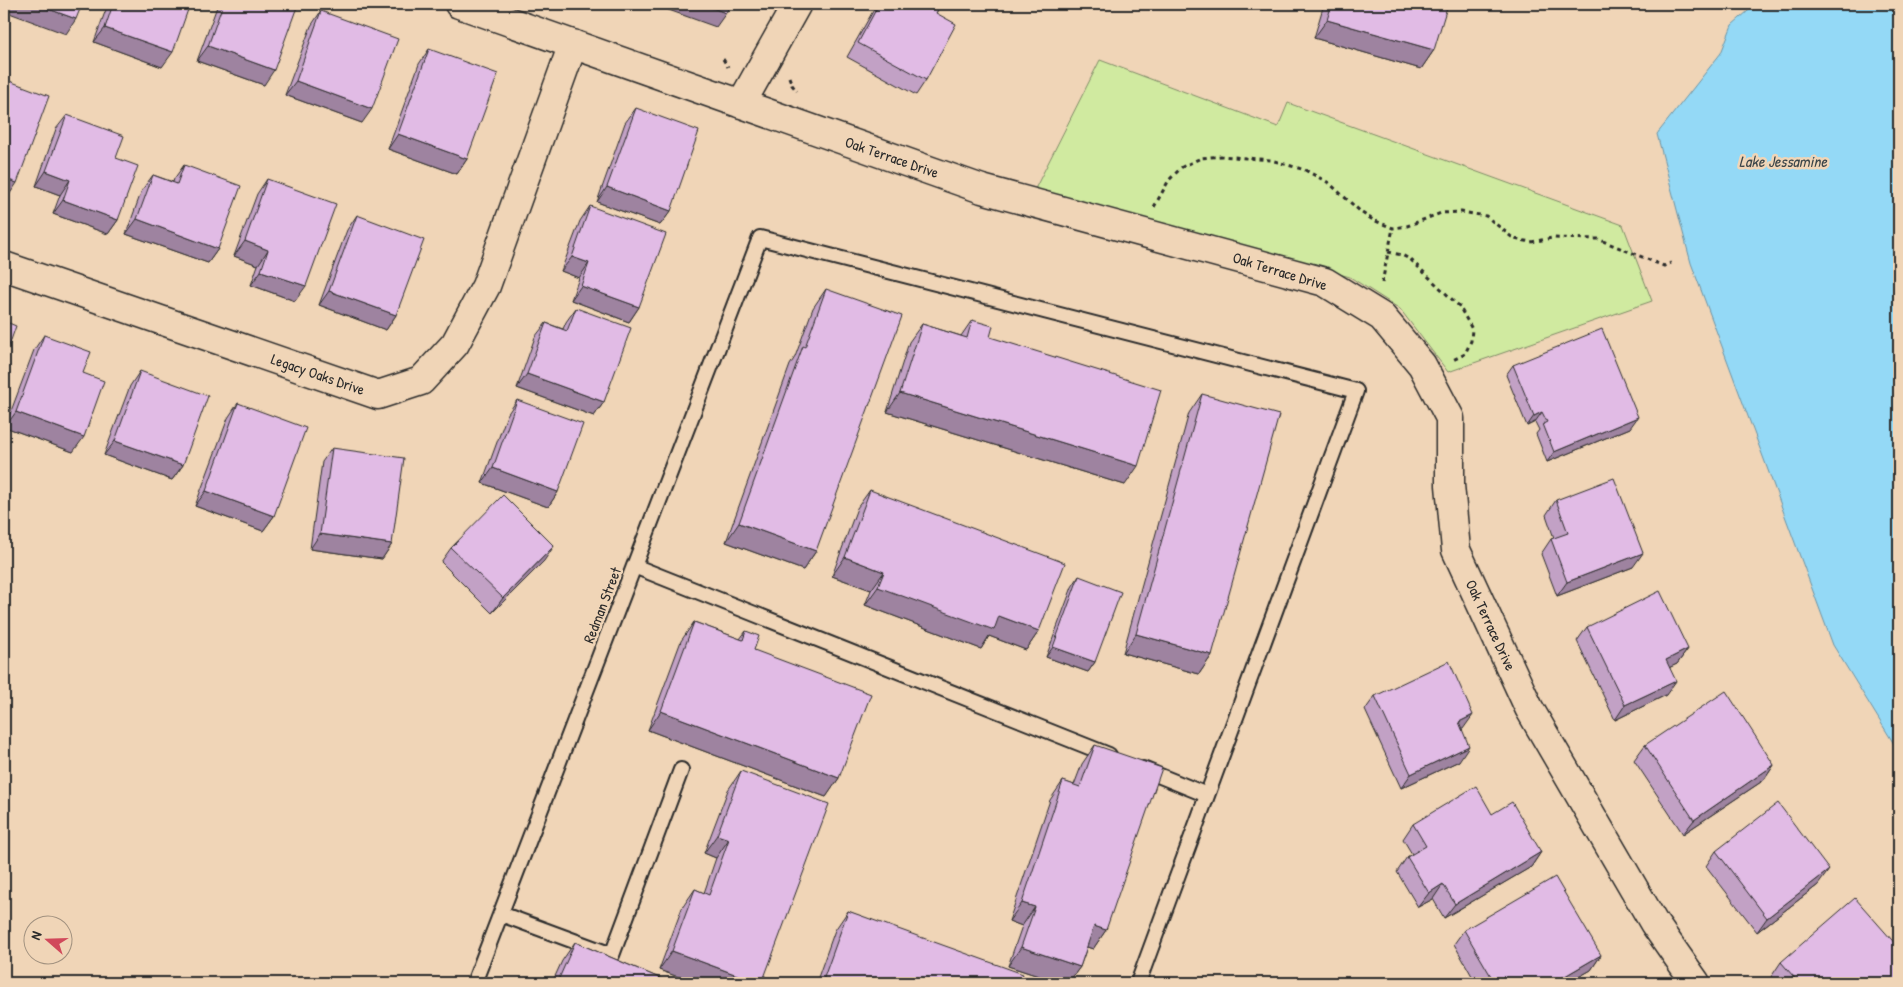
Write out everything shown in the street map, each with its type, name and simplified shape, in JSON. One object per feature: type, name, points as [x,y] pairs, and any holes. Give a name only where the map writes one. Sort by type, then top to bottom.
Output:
[{"type":"street","name":"Oak Terrace Drive","points":[[459,4],[982,189],[1325,282],[1382,317],[1422,365],[1450,418],[1450,485],[1456,550],[1529,708],[1654,923],[1696,983]]},
{"type":"street","points":[[741,104],[797,4]]},
{"type":"street","name":"Legacy Oaks Drive","points":[[4,266],[378,395],[421,381],[455,344],[486,286],[573,44]]},
{"type":"lane","name":"Redman Street","points":[[474,983],[760,238],[1356,391],[1207,794]]},
{"type":"lane","points":[[634,566],[1207,794],[1138,983]]},
{"type":"lane","points":[[501,914],[612,955],[681,770]]},
{"type":"path","points":[[790,77],[792,85],[801,94]]},
{"type":"path","points":[[1151,212],[1169,180],[1182,167],[1201,158],[1238,157],[1271,160],[1304,170],[1328,182],[1373,220],[1393,228],[1407,226],[1441,213],[1461,212],[1486,216],[1514,239],[1531,242],[1552,238],[1598,239],[1664,266],[1671,263]]},
{"type":"path","points":[[1374,312],[1393,228]]},
{"type":"path","points":[[1388,252],[1402,255],[1410,260],[1459,306],[1472,329],[1471,341],[1465,354],[1426,372]]},
{"type":"green space","points":[[1100,60],[1278,127],[1288,103],[1623,225],[1652,301],[1448,372],[1400,309],[1350,277],[1035,189]]},
{"type":"water","name":"Lake Jessamine","points":[[1756,4],[1899,4],[1899,752],[1833,645],[1691,263],[1657,134],[1721,53],[1732,25]]},
{"type":"building","points":[[35,4],[82,4],[76,19]]},
{"type":"building","points":[[113,4],[190,4],[173,52],[105,28]]},
{"type":"building","points":[[223,4],[298,4],[274,70],[208,46]]},
{"type":"building","points":[[702,4],[730,4],[726,13]]},
{"type":"building","points":[[879,4],[941,4],[936,13],[956,24],[926,80],[858,43]]},
{"type":"building","points":[[1332,4],[1437,4],[1447,7],[1434,50],[1327,20]]},
{"type":"building","points":[[321,11],[398,39],[372,109],[296,81]]},
{"type":"building","points":[[429,49],[498,74],[467,159],[398,134]]},
{"type":"building","points":[[4,79],[49,96],[17,183],[4,178]]},
{"type":"building","points":[[636,108],[699,131],[671,211],[607,187]]},
{"type":"building","points":[[67,115],[124,136],[116,158],[138,166],[118,220],[63,200],[70,180],[46,171]]},
{"type":"building","points":[[184,165],[241,186],[218,249],[137,219],[153,175],[177,184]]},
{"type":"building","points":[[267,179],[336,204],[306,286],[261,271],[268,250],[245,241]]},
{"type":"building","points":[[590,206],[666,234],[639,307],[581,286],[589,263],[572,257]]},
{"type":"building","points":[[357,215],[424,240],[396,315],[329,291]]},
{"type":"building","points":[[826,289],[902,316],[816,551],[739,523],[803,346],[805,347]]},
{"type":"building","points":[[576,308],[631,328],[604,402],[527,374],[546,323],[567,331]]},
{"type":"building","points":[[972,320],[993,326],[990,337],[1161,390],[1138,466],[900,393],[922,324],[967,338]]},
{"type":"building","points":[[4,321],[16,326],[4,360]]},
{"type":"building","points":[[1602,329],[1638,417],[1554,452],[1543,424],[1547,422],[1542,412],[1534,416],[1513,365]]},
{"type":"building","points":[[44,335],[91,352],[83,373],[104,381],[84,437],[16,412]]},
{"type":"building","points":[[140,371],[208,396],[183,465],[115,441]]},
{"type":"building","points":[[1202,394],[1279,415],[1212,655],[1136,634]]},
{"type":"building","points":[[517,400],[583,424],[558,492],[493,468]]},
{"type":"building","points":[[238,403],[306,428],[274,516],[206,491]]},
{"type":"building","points":[[332,448],[404,458],[392,544],[320,534]]},
{"type":"building","points":[[1614,478],[1643,553],[1567,582],[1551,539],[1568,533],[1556,500]]},
{"type":"building","points":[[870,490],[1065,563],[1039,631],[999,616],[994,630],[878,587],[884,572],[845,557]]},
{"type":"building","points":[[503,495],[554,546],[503,598],[451,548]]},
{"type":"building","points":[[1079,576],[1121,592],[1095,662],[1053,647]]},
{"type":"building","points":[[1660,591],[1688,649],[1666,660],[1676,681],[1625,705],[1587,627]]},
{"type":"building","points":[[694,622],[743,640],[746,631],[759,636],[754,650],[871,694],[839,778],[661,711]]},
{"type":"building","points":[[1449,661],[1473,715],[1459,722],[1469,746],[1411,774],[1375,696]]},
{"type":"building","points":[[1726,691],[1774,765],[1694,820],[1645,745]]},
{"type":"building","points":[[1095,745],[1162,768],[1106,930],[1094,926],[1080,967],[1021,947],[1035,907],[1022,903],[1063,781],[1080,787]]},
{"type":"building","points":[[741,771],[829,804],[762,983],[672,951],[695,889],[709,895],[729,839],[717,835]]},
{"type":"building","points":[[1476,786],[1492,814],[1512,802],[1541,852],[1455,904],[1443,884],[1429,893],[1407,857],[1426,846],[1413,824]]},
{"type":"building","points":[[1778,803],[1829,870],[1767,918],[1716,851]]},
{"type":"building","points":[[1555,877],[1601,955],[1553,983],[1495,983],[1464,930]]},
{"type":"building","points":[[1855,898],[1899,948],[1899,981],[1896,983],[1799,983],[1781,962]]},
{"type":"building","points":[[848,911],[1023,974],[1020,983],[822,983]]},
{"type":"building","points":[[575,942],[671,983],[557,983]]}]
